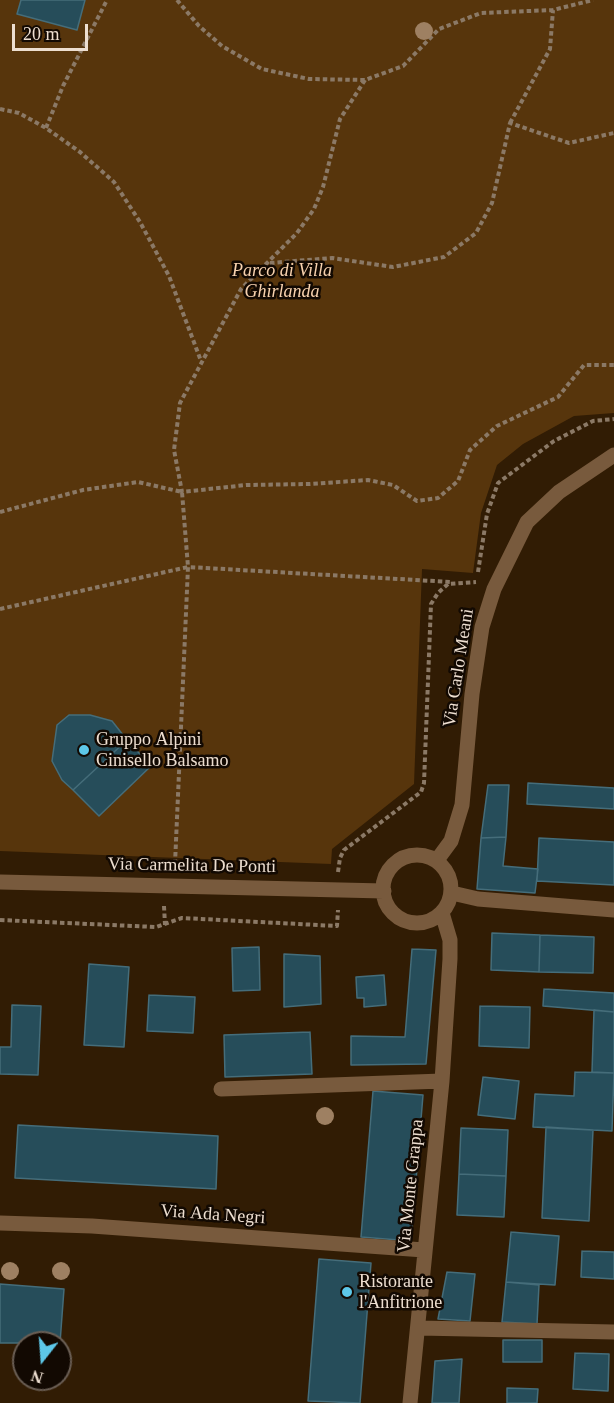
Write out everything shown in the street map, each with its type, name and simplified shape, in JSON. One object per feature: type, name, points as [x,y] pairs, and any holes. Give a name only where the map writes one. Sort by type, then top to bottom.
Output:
[{"type":"street","name":"Via Carlo Meani","points":[[437,860],[451,841],[462,805],[473,683],[482,627],[494,589],[527,522],[559,492],[614,455]]},
{"type":"street","points":[[418,855],[437,860],[451,882],[452,893],[442,913],[431,921],[417,923],[404,921],[392,912],[385,900],[383,881],[396,862],[406,856],[418,855]]},
{"type":"street","name":"Via Carmelita De Ponti","points":[[0,882],[384,891]]},
{"type":"street","points":[[452,893],[478,898],[614,910]]},
{"type":"street","name":"Via Monte Grappa","points":[[410,1403],[419,1328],[450,959],[450,940],[442,913]]},
{"type":"street","points":[[221,1089],[441,1081]]},
{"type":"street","name":"Via Ada Negri","points":[[0,1223],[92,1226],[424,1250]]},
{"type":"street","points":[[419,1328],[614,1332]]},
{"type":"path","points":[[46,128],[63,86],[107,0]]},
{"type":"path","points":[[177,0],[199,26],[222,46],[262,69],[309,79],[365,80],[403,66],[439,29],[481,13],[553,10],[593,0]]},
{"type":"path","points":[[269,263],[332,258],[393,267],[444,257],[476,233],[492,203],[510,123],[550,49],[553,10]]},
{"type":"path","points":[[175,864],[188,567],[182,492],[174,450],[180,403],[241,289],[297,233],[314,209],[323,188],[340,119],[365,80]]},
{"type":"path","points":[[0,109],[19,113],[46,128],[80,152],[114,182],[140,222],[169,276],[201,362]]},
{"type":"path","points":[[510,123],[569,143],[614,133]]},
{"type":"path","points":[[0,512],[83,490],[138,482],[182,492],[246,485],[368,480],[393,485],[417,501],[438,498],[458,481],[470,450],[496,426],[558,397],[584,365],[614,365]]},
{"type":"path","points":[[0,920],[165,926],[182,918],[337,926],[341,854],[422,792],[430,611],[438,593],[448,584],[476,582],[487,514],[498,483],[554,441],[593,421],[614,419]]},
{"type":"path","points":[[0,609],[188,567],[455,583]]},
{"type":"path","points":[[164,905],[165,926]]},
{"type":"green space","name":"Parco di Villa Ghirlanda","points":[[0,0],[614,0],[614,413],[574,416],[523,444],[497,465],[481,513],[473,573],[422,569],[414,784],[332,849],[331,864],[0,851]]},
{"type":"building","points":[[21,0],[85,0],[77,30],[17,14]]},
{"type":"building","name":"Gruppo Alpini Cinisello Balsamo","points":[[69,715],[90,715],[112,721],[127,740],[73,790],[62,780],[52,761],[57,725]]},
{"type":"building","points":[[127,740],[151,766],[99,816],[73,790]]},
{"type":"building","points":[[528,783],[614,788],[614,809],[527,804]]},
{"type":"building","points":[[488,785],[509,785],[506,837],[481,838]]},
{"type":"building","points":[[506,837],[503,866],[538,869],[535,893],[477,889],[481,838]]},
{"type":"building","points":[[539,838],[614,842],[614,885],[537,881]]},
{"type":"building","points":[[492,933],[540,935],[539,972],[491,970]]},
{"type":"building","points":[[540,935],[594,937],[593,973],[539,972]]},
{"type":"building","points":[[259,947],[260,990],[233,991],[232,948]]},
{"type":"building","points":[[412,949],[436,950],[426,1064],[351,1065],[351,1036],[405,1037]]},
{"type":"building","points":[[284,954],[320,956],[321,1004],[284,1007]]},
{"type":"building","points":[[89,964],[129,967],[124,1047],[84,1045]]},
{"type":"building","points":[[384,975],[386,1005],[364,1007],[364,998],[357,998],[356,977]]},
{"type":"building","points":[[544,989],[614,993],[614,1012],[543,1006]]},
{"type":"building","points":[[149,995],[195,997],[193,1033],[147,1031]]},
{"type":"building","points":[[12,1005],[41,1006],[38,1075],[0,1074],[0,1047],[11,1047]]},
{"type":"building","points":[[480,1006],[530,1007],[529,1048],[479,1046]]},
{"type":"building","points":[[594,1010],[614,1012],[614,1073],[592,1072]]},
{"type":"building","points":[[310,1032],[312,1074],[225,1077],[224,1035]]},
{"type":"building","points":[[575,1072],[614,1073],[612,1131],[533,1127],[535,1094],[574,1096]]},
{"type":"building","points":[[483,1077],[519,1081],[515,1119],[478,1115]]},
{"type":"building","points":[[373,1091],[423,1095],[411,1241],[361,1237]]},
{"type":"building","points":[[18,1125],[218,1136],[216,1189],[15,1178]]},
{"type":"building","points":[[546,1127],[593,1130],[589,1221],[542,1218]]},
{"type":"building","points":[[461,1128],[508,1130],[506,1176],[459,1174]]},
{"type":"building","points":[[459,1174],[506,1176],[504,1217],[457,1215]]},
{"type":"building","points":[[511,1232],[559,1236],[555,1285],[506,1282]]},
{"type":"building","points":[[582,1251],[614,1252],[614,1279],[581,1277]]},
{"type":"building","points":[[319,1259],[371,1263],[360,1403],[308,1401]]},
{"type":"building","points":[[447,1272],[475,1274],[470,1321],[438,1319]]},
{"type":"building","points":[[506,1282],[539,1285],[537,1324],[502,1322]]},
{"type":"building","points":[[0,1284],[64,1289],[61,1331],[12,1331],[12,1343],[0,1343]]},
{"type":"building","points":[[503,1340],[542,1340],[542,1362],[503,1362]]},
{"type":"building","points":[[575,1353],[609,1354],[608,1391],[573,1389]]},
{"type":"building","points":[[462,1359],[459,1403],[432,1403],[435,1361]]},
{"type":"building","points":[[507,1388],[538,1389],[537,1403],[507,1403]]},
{"type":"place","name":"Gruppo Alpini Cinisello Balsamo","points":[[84,750]]},
{"type":"place","name":"Ristorante l'Anfitrione","points":[[347,1292]]}]
